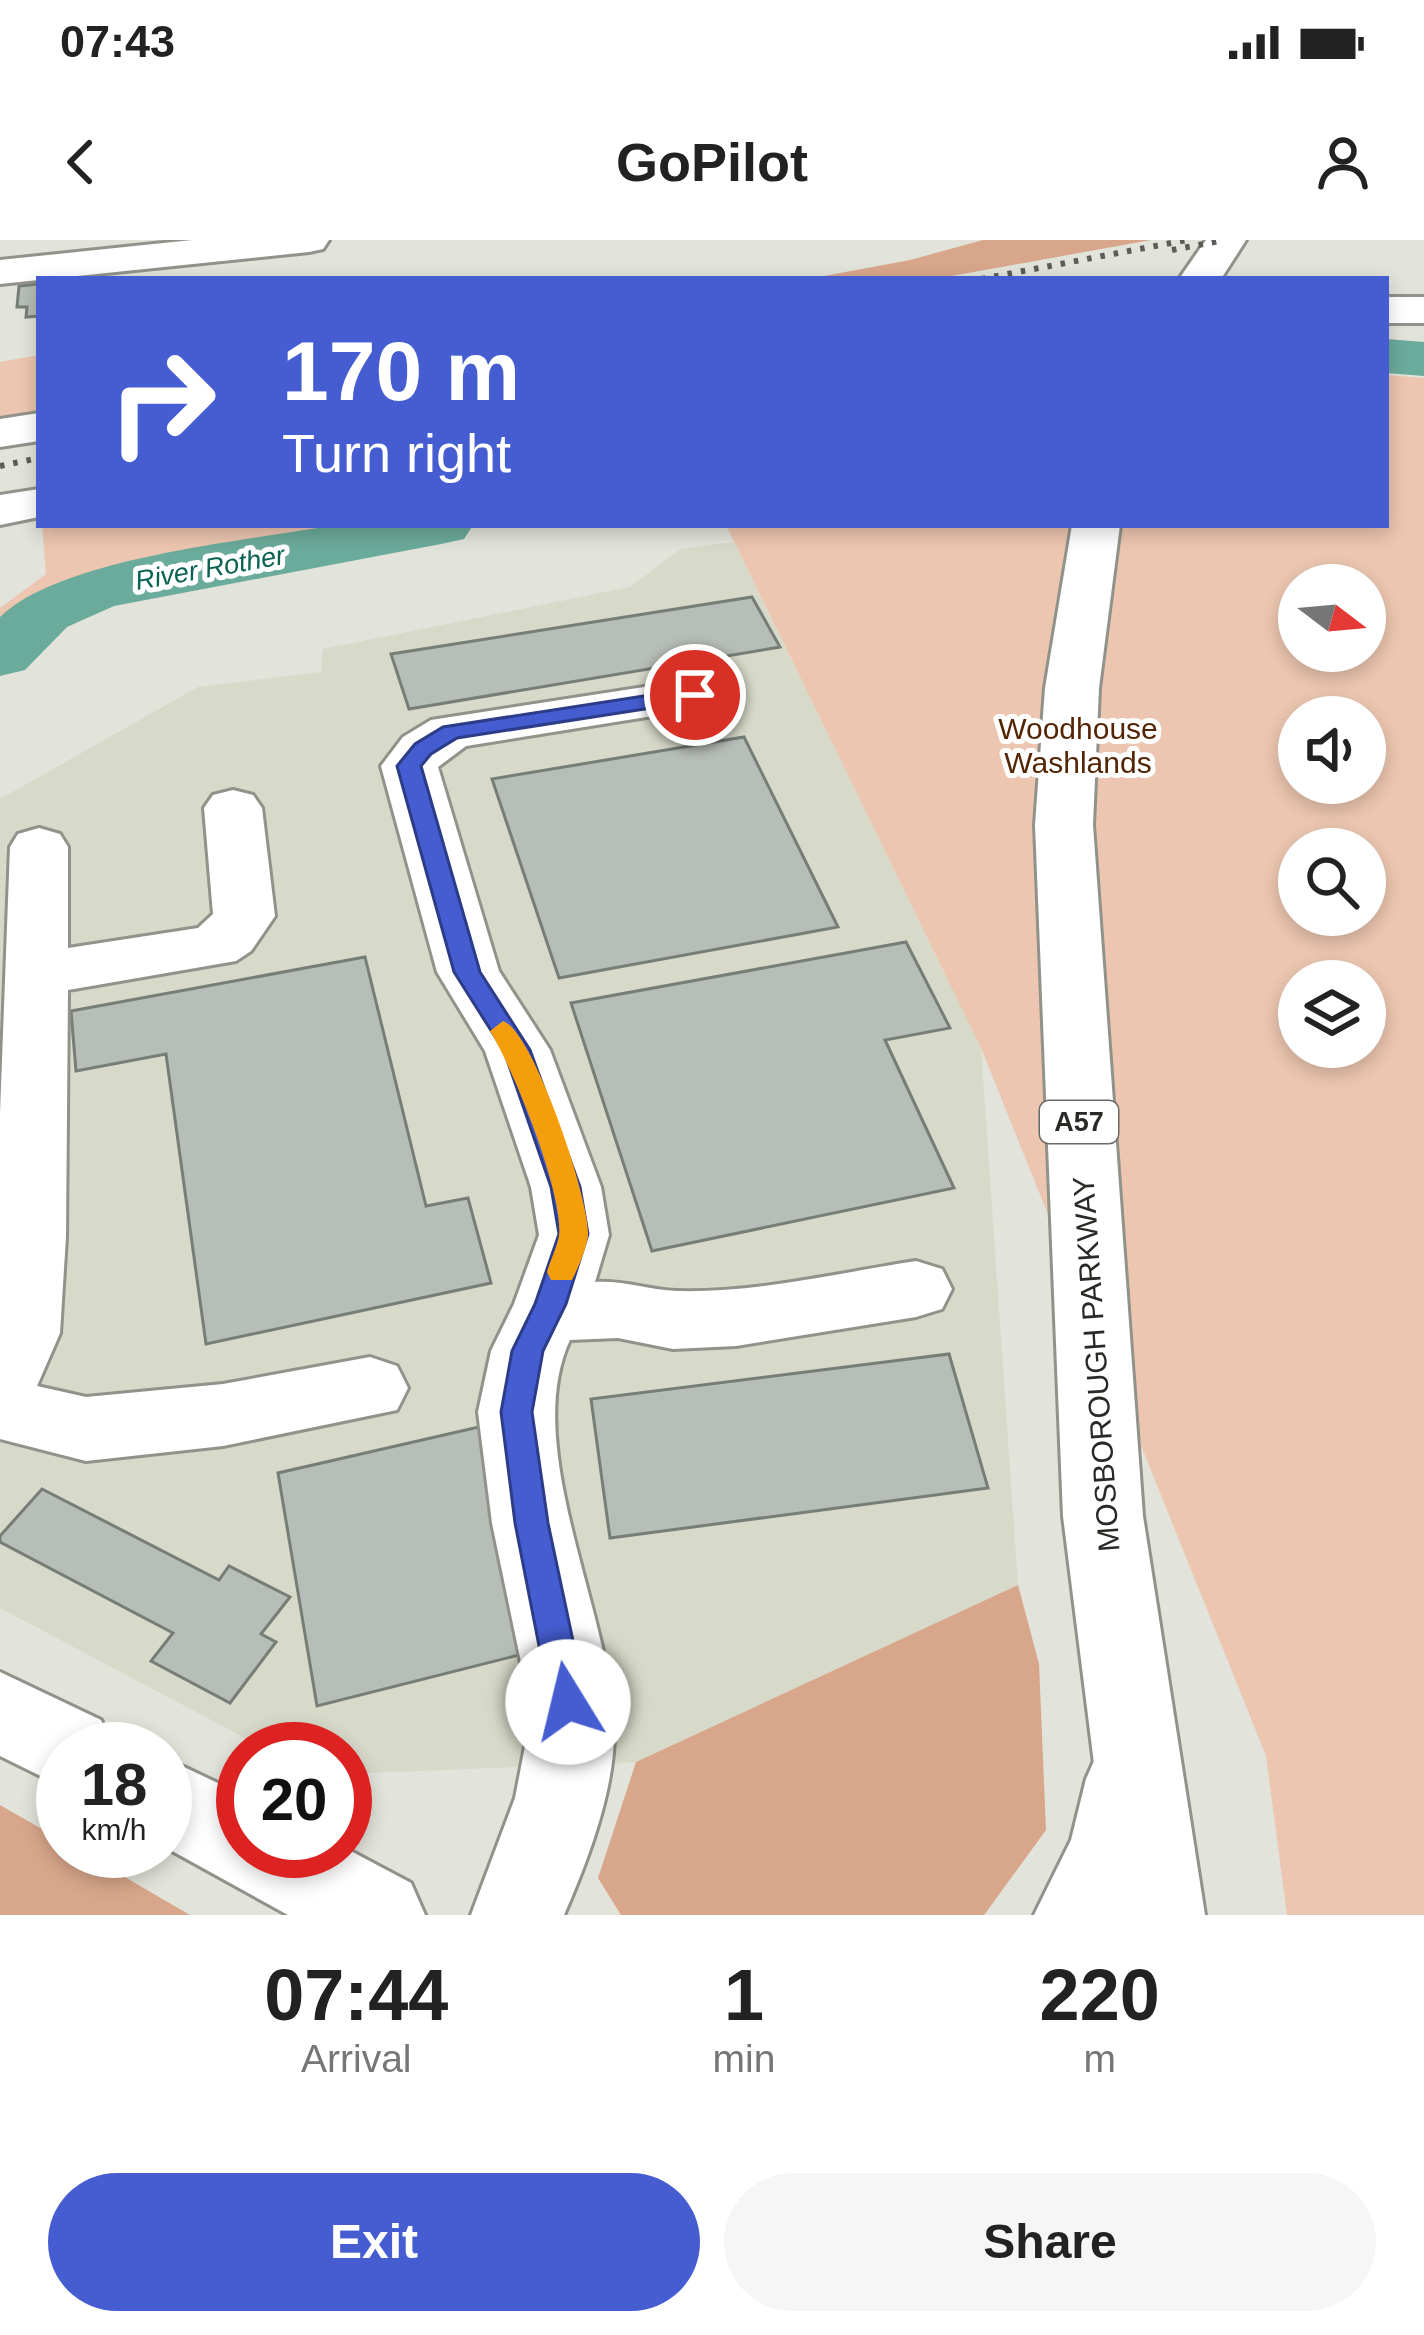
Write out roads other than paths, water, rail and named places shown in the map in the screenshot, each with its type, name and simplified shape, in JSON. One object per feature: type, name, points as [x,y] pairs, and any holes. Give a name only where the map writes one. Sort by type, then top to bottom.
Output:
[{"type":"main road","points":[[0,269],[22,240]]},
{"type":"main road","points":[[0,269],[216,245],[309,240]]},
{"type":"main road","points":[[1202,276],[1226,240]]},
{"type":"main road","points":[[1389,310],[1424,310]]},
{"type":"main road","points":[[0,433],[36,427]]},
{"type":"main road","points":[[0,510],[36,504]]},
{"type":"main road","name":"MOSBOROUGH PARKWAY","points":[[1095,528],[1072,688],[1064,825],[1103,1516],[1159,1915]]},
{"type":"main road","points":[[517,1915],[530,1891],[559,1798],[571,1731],[565,1672],[532,1523],[516,1412],[527,1351],[547,1313],[574,1234],[566,1187],[517,1050],[467,972],[409,766],[423,749],[451,732],[695,695]]},
{"type":"main road","points":[[41,975],[214,946],[229,937],[244,916],[233,808]]},
{"type":"main road","points":[[0,1384],[23,1333],[32,1238],[41,975],[38,847]]},
{"type":"main road","points":[[547,1313],[618,1309],[673,1320],[736,1317],[916,1289]]},
{"type":"main road","points":[[0,1408],[86,1430],[224,1415],[370,1388]]},
{"type":"main road","points":[[0,1711],[36,1731]]},
{"type":"main road","points":[[1080,1915],[1100,1882],[1123,1820],[1133,1718]]},
{"type":"main road","points":[[310,1878],[379,1915]]},
{"type":"waterway","name":"River Rother","points":[[1389,356],[1424,359]]},
{"type":"waterway","name":"River Rother","points":[[0,655],[43,613],[96,589],[425,528]]},
{"type":"railway","points":[[997,276],[1187,240]]},
{"type":"railway","points":[[1172,250],[1225,240]]},
{"type":"railway","points":[[0,466],[36,459]]},
{"type":"park label","name":"Woodhouse Washlands","points":[[1078,745]]}]
